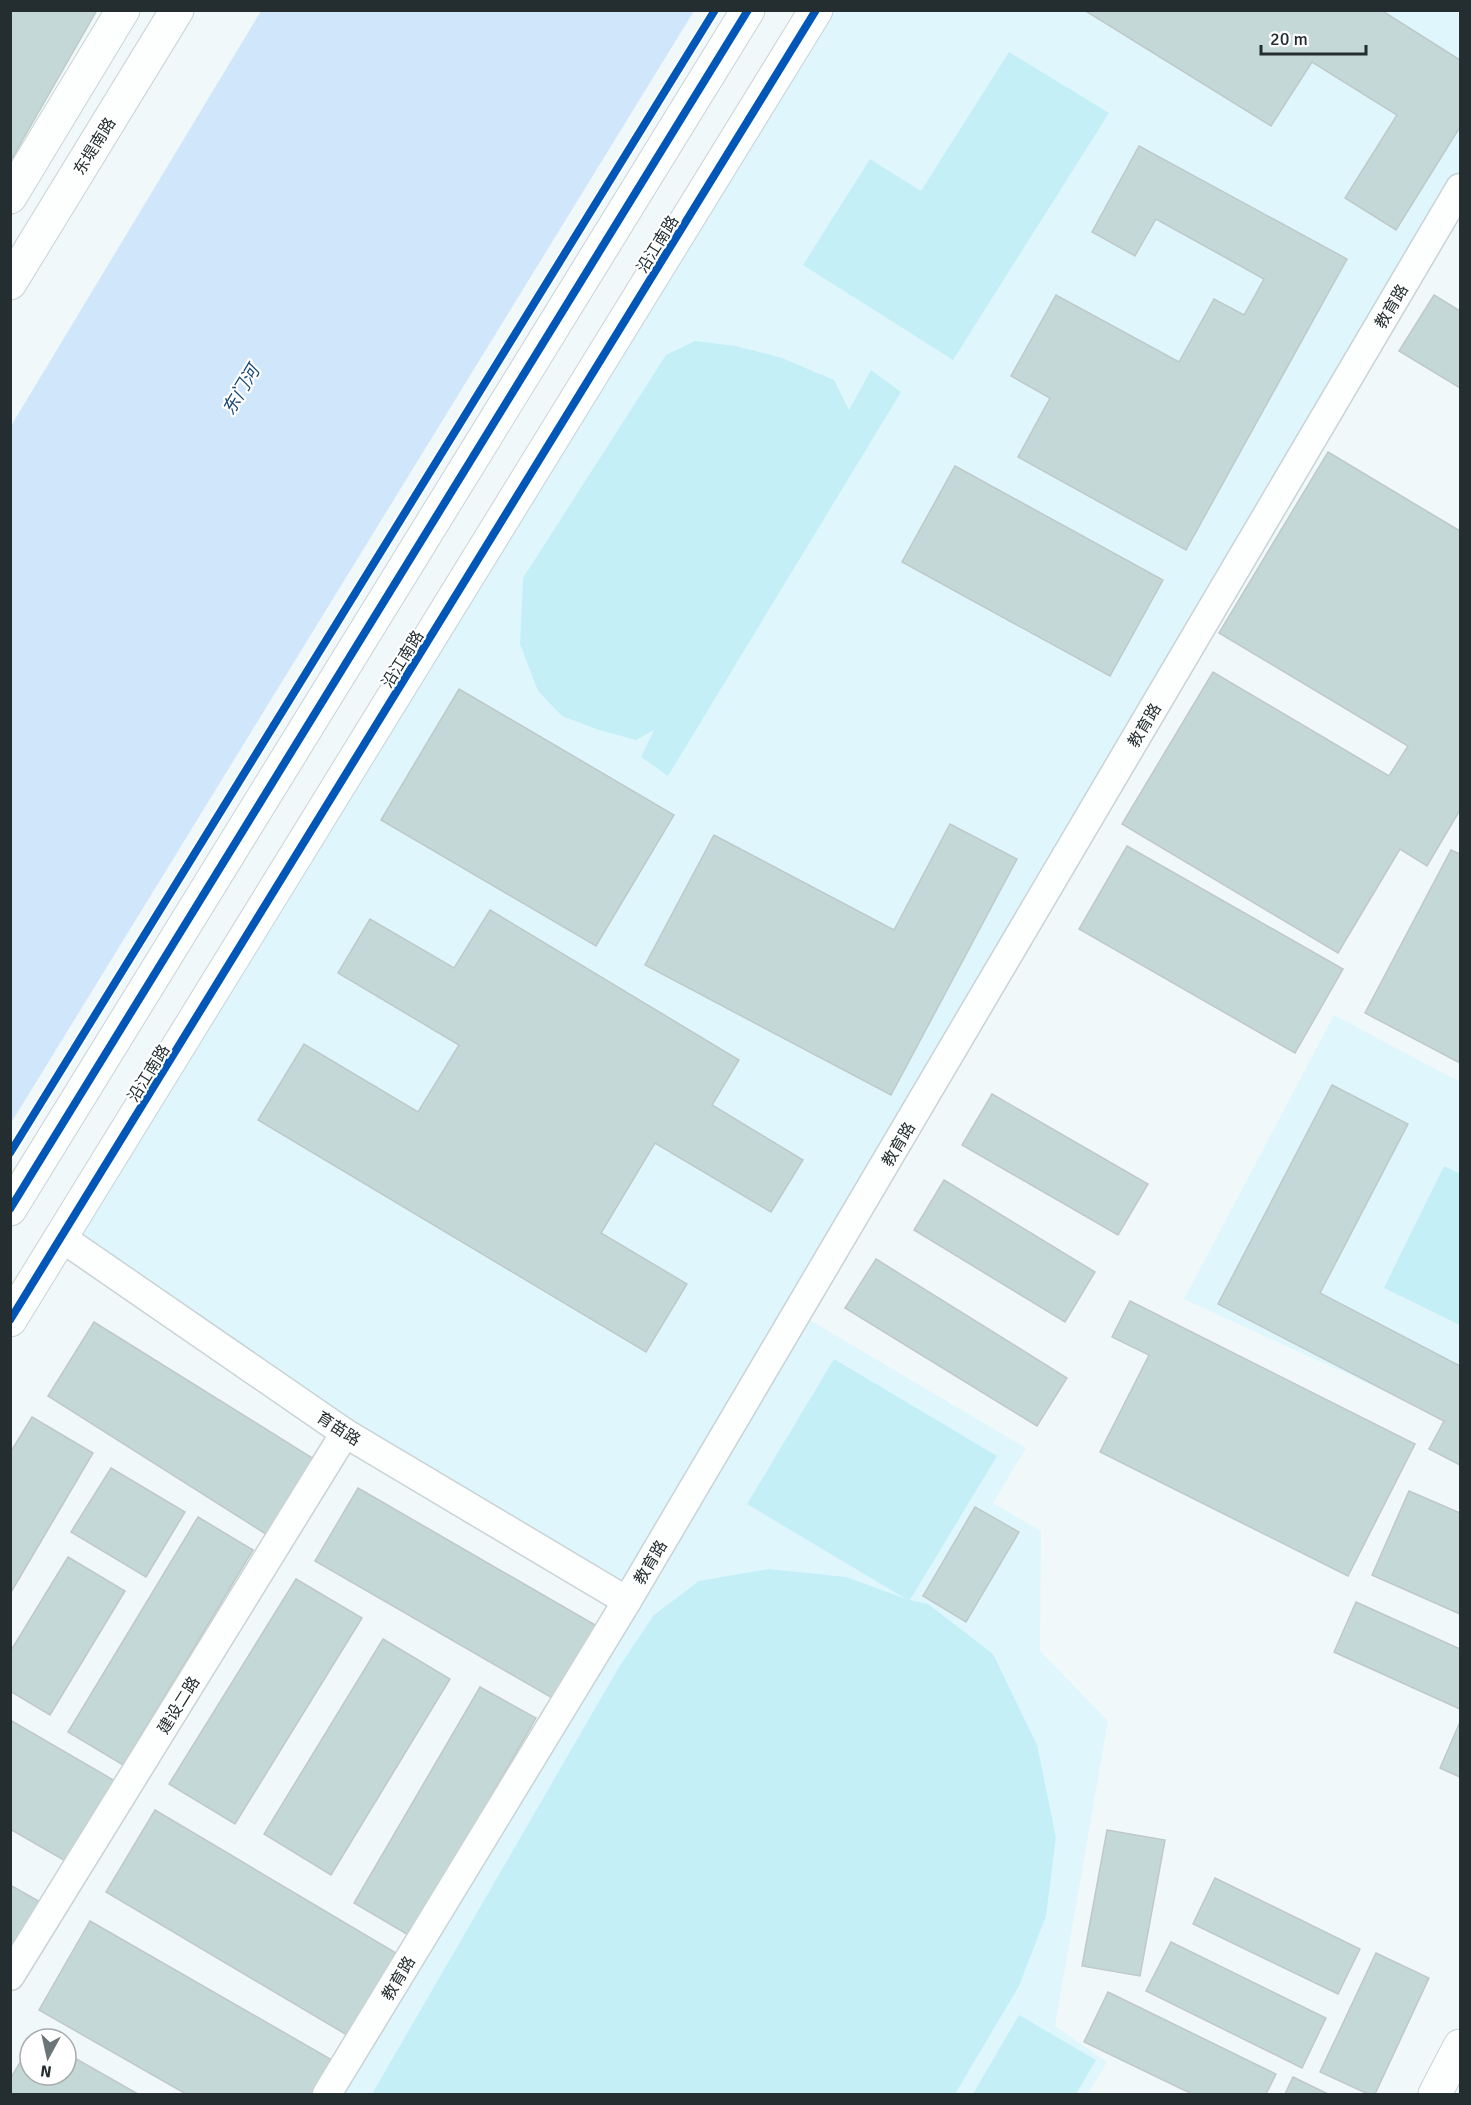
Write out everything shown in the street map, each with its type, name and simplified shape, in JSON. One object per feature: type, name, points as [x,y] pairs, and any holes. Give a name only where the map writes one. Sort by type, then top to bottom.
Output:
[{"type":"main road","points":[[10,197],[123,10]]},
{"type":"main road","name":"东堤南路","points":[[12,277],[177,10]]},
{"type":"main road","points":[[10,1209],[748,10]]},
{"type":"main road","name":"沿江南路","points":[[10,1320],[816,10]]},
{"type":"street","name":"教育路","points":[[327,2094],[627,1601],[1461,188]]},
{"type":"street","name":"育苗路","points":[[62,1238],[345,1433],[627,1601]]},
{"type":"street","name":"建设二路","points":[[10,1976],[345,1433]]},
{"type":"shaded area","points":[[1453,10],[1460,15],[1460,188],[798,1313],[1026,1448],[993,1503],[1041,1531],[1040,1651],[1108,1721],[1055,2026],[1107,2062],[1088,2094],[343,2094],[627,1601],[62,1238],[816,11]]},
{"type":"shaded area","points":[[1009,52],[1109,113],[953,360],[803,265],[870,159],[921,191]]},
{"type":"shaded area","points":[[695,341],[736,346],[782,358],[834,380],[849,410],[871,370],[901,392],[668,776],[641,757],[654,730],[636,740],[599,730],[562,716],[538,691],[520,644],[523,578],[666,355]]},
{"type":"shaded area","points":[[1334,1015],[1460,1082],[1460,1426],[1184,1299]]},
{"type":"shaded area","points":[[1444,1166],[1460,1174],[1460,1325],[1384,1288]]},
{"type":"shaded area","points":[[834,1359],[997,1456],[910,1600],[928,1604],[993,1654],[1037,1745],[1056,1837],[1046,1916],[1019,1986],[955,2094],[372,2094],[619,1667],[654,1615],[699,1581],[769,1569],[846,1577],[906,1599],[747,1504]]},
{"type":"shaded area","points":[[1019,2015],[1096,2060],[1076,2094],[973,2094]]},
{"type":"water","name":"东门河","points":[[261,11],[694,11],[11,1123],[11,426]]},
{"type":"building","points":[[10,10],[97,10],[10,162]]},
{"type":"building","points":[[1084,10],[1381,10],[1460,60],[1460,127],[1396,230],[1345,198],[1397,115],[1312,62],[1271,126]]},
{"type":"building","points":[[1139,146],[1347,259],[1186,550],[1018,457],[1050,398],[1011,376],[1056,295],[1179,362],[1214,299],[1244,315],[1264,279],[1156,219],[1135,256],[1092,232]]},
{"type":"building","points":[[1434,295],[1460,311],[1460,388],[1399,351]]},
{"type":"building","points":[[1328,452],[1460,531],[1460,810],[1427,866],[1400,849],[1338,953],[1122,824],[1213,672],[1389,776],[1408,746],[1219,633]]},
{"type":"building","points":[[955,466],[1163,580],[1110,676],[902,562]]},
{"type":"building","points":[[459,689],[674,815],[596,946],[381,820]]},
{"type":"building","points":[[950,824],[1017,859],[891,1095],[645,965],[714,835],[894,930]]},
{"type":"building","points":[[1127,846],[1343,969],[1295,1053],[1079,929]]},
{"type":"building","points":[[1451,850],[1460,854],[1460,1063],[1365,1013]]},
{"type":"building","points":[[490,910],[739,1060],[712,1105],[803,1160],[771,1212],[655,1143],[601,1233],[687,1284],[646,1352],[258,1120],[304,1044],[418,1112],[459,1045],[338,973],[370,919],[454,968]]},
{"type":"building","points":[[1332,1085],[1408,1124],[1320,1293],[1460,1366],[1460,1465],[1429,1449],[1444,1421],[1218,1304]]},
{"type":"building","points":[[992,1094],[1148,1184],[1118,1235],[962,1145]]},
{"type":"building","points":[[944,1180],[1095,1272],[1065,1322],[914,1230]]},
{"type":"building","points":[[876,1259],[1067,1378],[1037,1426],[845,1308]]},
{"type":"building","points":[[1130,1301],[1415,1444],[1348,1576],[1100,1452],[1149,1355],[1112,1337]]},
{"type":"building","points":[[94,1322],[317,1461],[269,1536],[48,1396]]},
{"type":"building","points":[[32,1417],[93,1453],[10,1594],[10,1453]]},
{"type":"building","points":[[111,1468],[185,1512],[146,1577],[71,1532]]},
{"type":"building","points":[[358,1488],[597,1626],[554,1699],[315,1561]]},
{"type":"building","points":[[1409,1491],[1460,1513],[1460,1614],[1372,1575]]},
{"type":"building","points":[[975,1507],[1019,1532],[966,1622],[923,1596]]},
{"type":"building","points":[[198,1517],[253,1550],[123,1765],[68,1732]]},
{"type":"building","points":[[68,1557],[125,1591],[50,1715],[10,1691],[10,1652]]},
{"type":"building","points":[[296,1579],[362,1618],[235,1824],[169,1784]]},
{"type":"building","points":[[1356,1602],[1460,1649],[1460,1709],[1334,1652]]},
{"type":"building","points":[[383,1639],[450,1679],[331,1875],[264,1834]]},
{"type":"building","points":[[480,1687],[536,1718],[410,1936],[354,1903]]},
{"type":"building","points":[[10,1720],[122,1785],[74,1866],[10,1829]]},
{"type":"building","points":[[1460,1722],[1460,1777],[1440,1768]]},
{"type":"building","points":[[155,1810],[401,1956],[352,2038],[106,1892]]},
{"type":"building","points":[[1107,1830],[1165,1840],[1140,1976],[1082,1966]]},
{"type":"building","points":[[1215,1878],[1360,1949],[1338,1994],[1193,1924]]},
{"type":"building","points":[[10,1885],[42,1903],[10,1956]]},
{"type":"building","points":[[90,1921],[332,2060],[312,2094],[186,2094],[78,2032],[78,2027],[69,2027],[39,2010]]},
{"type":"building","points":[[1171,1942],[1326,2018],[1302,2068],[1146,1991]]},
{"type":"building","points":[[1376,1953],[1429,1978],[1375,2094],[1368,2094],[1320,2072]]},
{"type":"building","points":[[1108,1992],[1276,2074],[1266,2094],[1192,2094],[1084,2042]]},
{"type":"building","points":[[78,2060],[138,2094],[10,2094],[10,2079],[18,2066],[18,2087],[78,2087]]},
{"type":"building","points":[[1293,2077],[1328,2094],[1285,2094]]},
{"type":"cycle path","points":[[10,1153],[715,10]]},
{"type":"cycle path","points":[[10,1209],[748,10]]},
{"type":"cycle path","points":[[10,1320],[816,10]]}]
